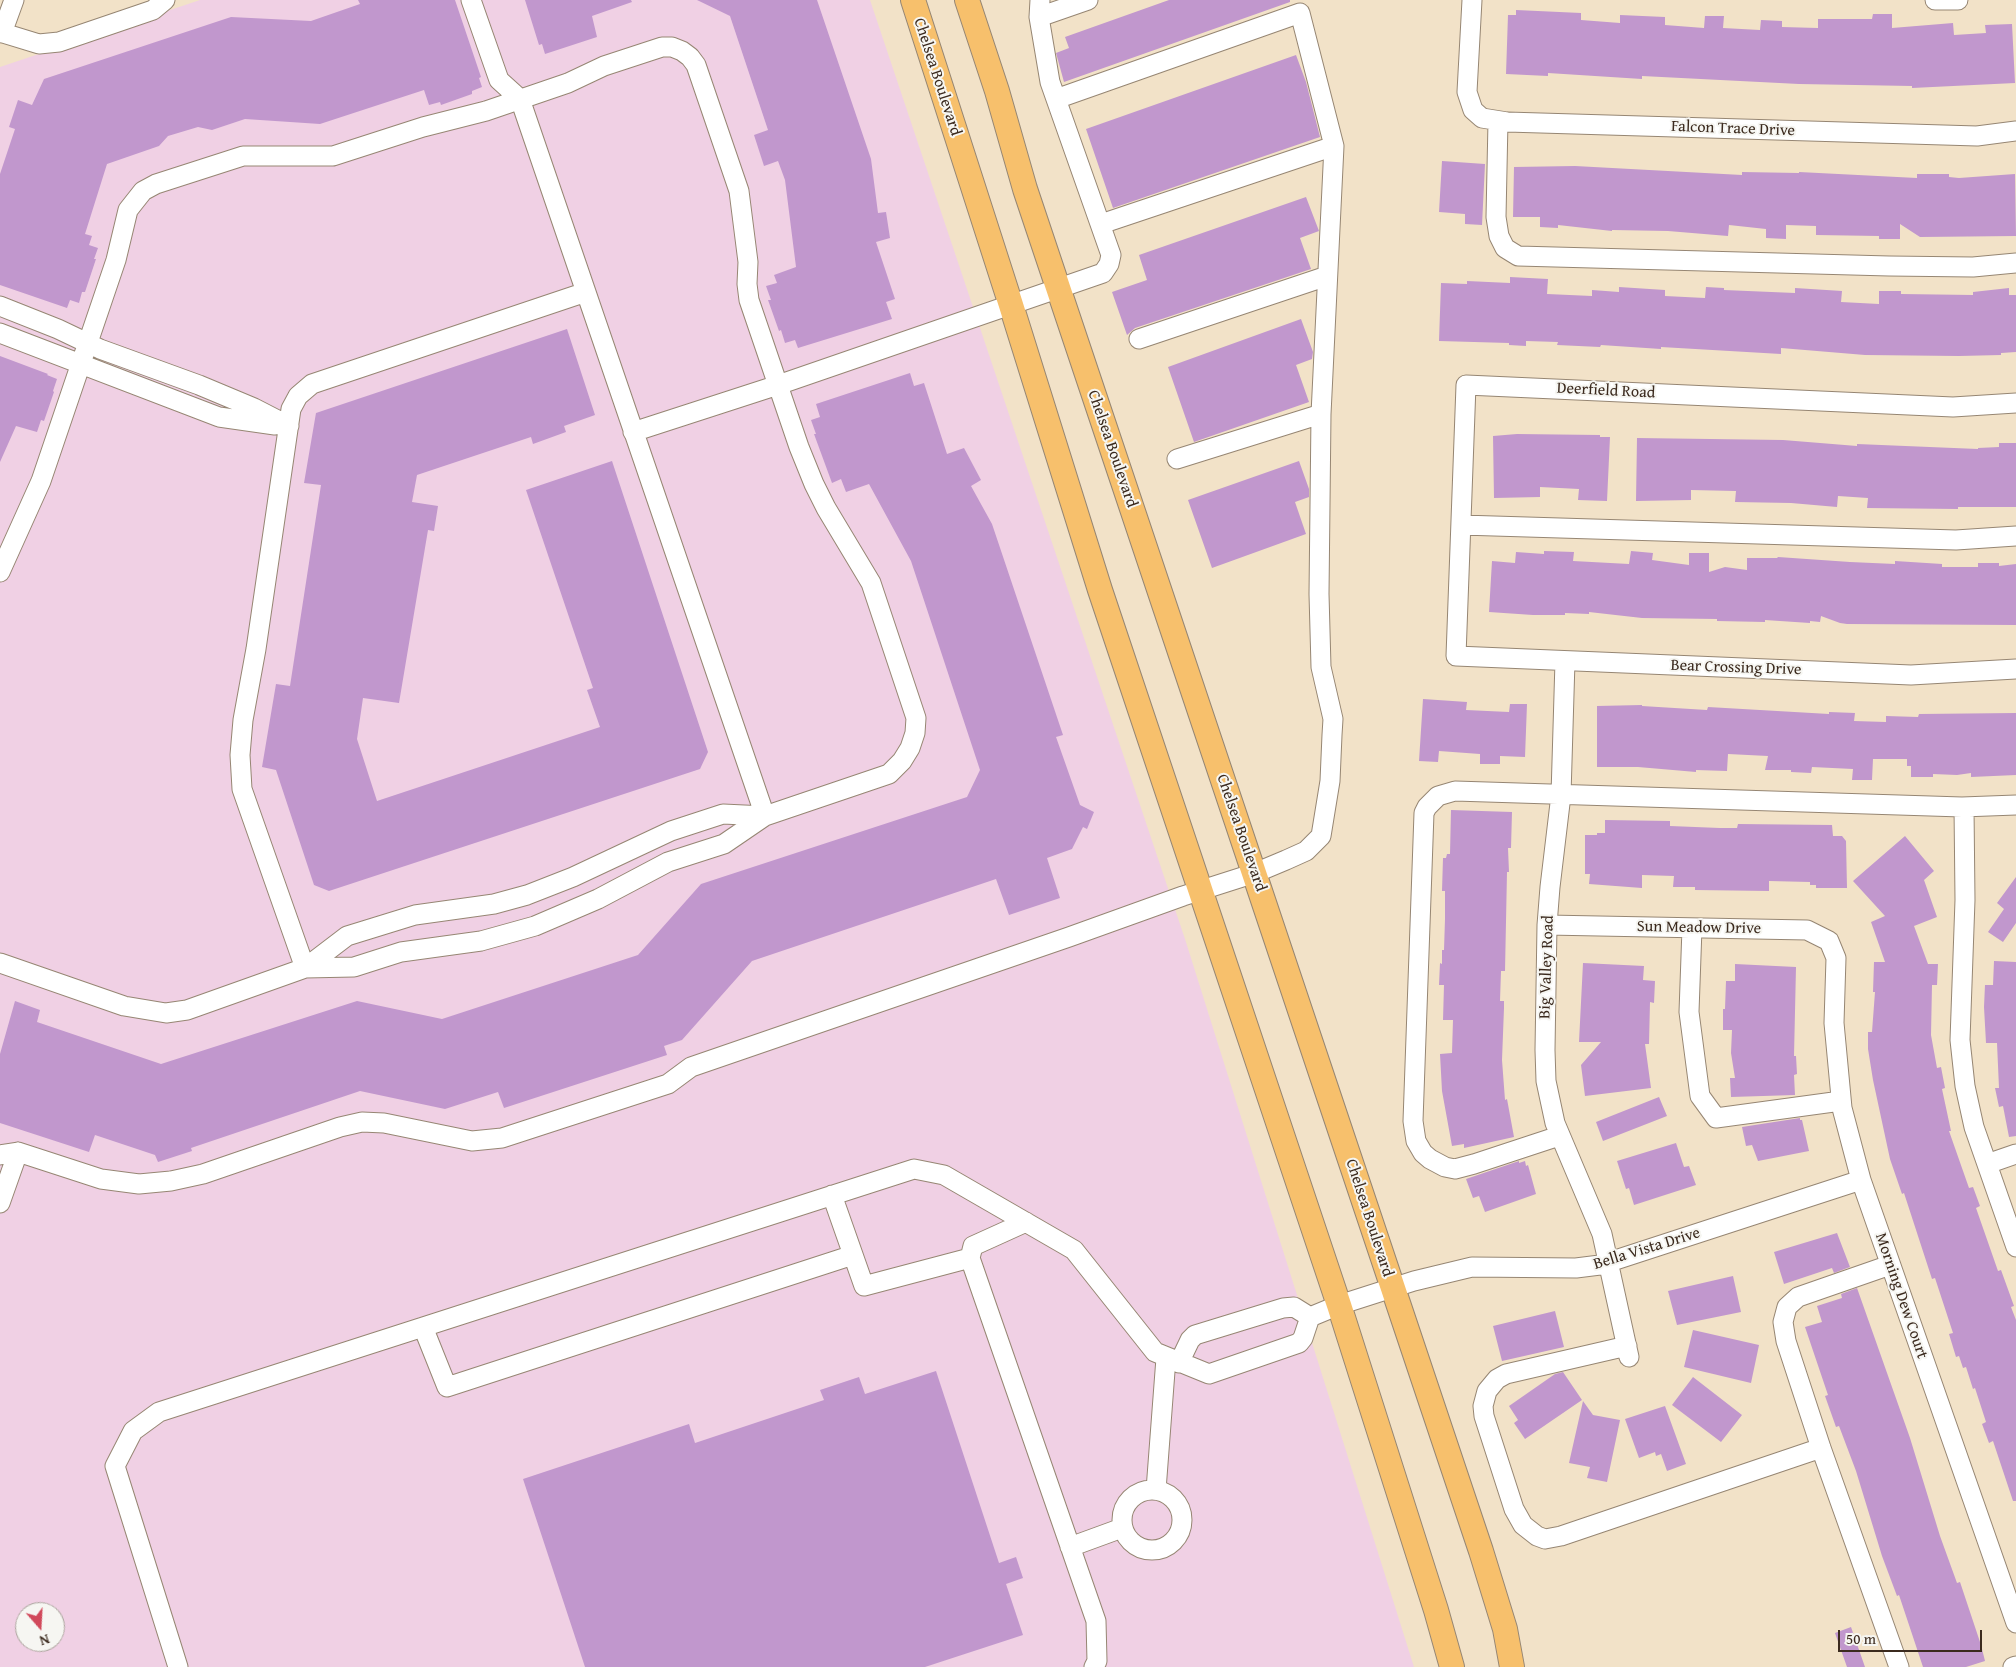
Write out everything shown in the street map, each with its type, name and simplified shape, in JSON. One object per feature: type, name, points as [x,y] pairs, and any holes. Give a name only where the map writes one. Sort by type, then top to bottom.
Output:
[{"type":"main road","name":"Chelsea Boulevard","points":[[912,0],[1011,305],[1100,590],[1340,1305],[1452,1667]]},
{"type":"main road","name":"Chelsea Boulevard","points":[[967,0],[1058,289],[1481,1551],[1505,1629],[1512,1667]]},
{"type":"street","points":[[14,0],[1,32],[39,44],[59,42],[153,10],[165,0]]},
{"type":"street","points":[[471,0],[499,80],[520,100],[765,816]]},
{"type":"street","points":[[633,432],[778,385],[1103,273],[1112,255],[1050,82],[1039,8],[1088,0]]},
{"type":"street","name":"Falcon Trace Drive","points":[[1472,0],[1467,92],[1473,110],[1482,118],[1498,121],[1977,136],[2016,131]]},
{"type":"street","points":[[1935,0],[1958,0]]},
{"type":"street","points":[[0,1203],[9,1153],[101,1179],[139,1184],[170,1181],[203,1174],[340,1127],[362,1122],[384,1123],[472,1141],[502,1138],[668,1084],[691,1067],[1255,873],[1306,851],[1321,836],[1330,781],[1333,720],[1321,667],[1320,642],[1321,414],[1334,146],[1300,13],[1056,99]]},
{"type":"street","points":[[0,572],[41,481],[116,260],[128,210],[137,197],[149,187],[243,156],[333,156],[423,127],[520,100],[568,83],[604,66],[662,47],[672,47],[690,56],[696,65],[739,191],[748,262],[747,284],[749,300],[799,447],[814,484],[871,583],[916,718],[915,733],[910,748],[902,761],[889,774],[765,816],[724,844],[668,862],[598,899],[535,926],[481,941],[402,952],[354,967],[304,968]]},
{"type":"street","points":[[1498,121],[1496,217],[1498,236],[1506,248],[1518,256],[1889,266],[1973,267],[2016,263]]},
{"type":"street","points":[[1101,224],[1334,146]]},
{"type":"street","points":[[1139,339],[1327,276]]},
{"type":"street","points":[[304,968],[242,789],[240,755],[243,720],[256,650],[292,409],[298,396],[312,384],[586,292]]},
{"type":"street","points":[[0,306],[58,329],[87,343],[254,408],[289,426]]},
{"type":"street","points":[[0,333],[219,417],[289,426]]},
{"type":"street","name":"Deerfield Road","points":[[1456,656],[1466,385],[1953,407],[2016,403]]},
{"type":"street","points":[[1177,459],[1321,414]]},
{"type":"street","points":[[1461,525],[1956,540],[2016,536]]},
{"type":"street","name":"Bear Crossing Drive","points":[[1456,656],[1911,675],[2016,669]]},
{"type":"street","name":"Big Valley Road","points":[[1565,661],[1561,795],[1547,925],[1545,1064],[1548,1095],[1560,1136],[1597,1220],[1628,1351],[1506,1374],[1497,1379],[1486,1391],[1483,1406],[1484,1416],[1514,1509],[1523,1526],[1537,1536],[1545,1539],[1561,1536],[1821,1448]]},
{"type":"street","points":[[1560,1136],[1455,1169],[1438,1164],[1424,1153],[1416,1141],[1413,1121],[1423,824],[1426,807],[1438,796],[1455,791],[1964,807],[2016,805]]},
{"type":"street","points":[[1964,807],[1965,900],[1960,1040],[1965,1086],[1974,1127],[2016,1247]]},
{"type":"street","points":[[0,963],[124,1006],[166,1013],[187,1010],[304,968],[347,936],[415,915],[494,904],[527,895],[671,831],[723,814],[765,816]]},
{"type":"street","name":"Sun Meadow Drive","points":[[1547,925],[1807,930],[1829,941],[1836,958]]},
{"type":"street","points":[[1692,928],[1689,1012],[1700,1096],[1716,1118],[1841,1102]]},
{"type":"street","name":"Morning Dew Court","points":[[1836,958],[1834,1022],[1841,1102],[1861,1180],[2016,1623]]},
{"type":"street","points":[[1987,1164],[2016,1154]]},
{"type":"street","points":[[178,1667],[115,1466],[133,1431],[159,1412],[914,1169],[944,1175],[1074,1250],[1155,1352],[1173,1361],[1209,1374],[1299,1342],[1303,1338],[1310,1318],[1294,1307],[1283,1308],[1195,1335],[1190,1340],[1173,1361],[1156,1490]]},
{"type":"street","name":"Bella Vista Drive","points":[[1310,1318],[1340,1305],[1392,1288],[1438,1274],[1472,1267],[1589,1268],[1861,1180]]},
{"type":"street","points":[[832,1196],[864,1286],[970,1258]]},
{"type":"street","points":[[1026,1222],[973,1246],[970,1258],[1096,1621],[1097,1660],[1094,1667]]},
{"type":"street","points":[[423,1327],[447,1387],[853,1255]]},
{"type":"street","points":[[1890,1264],[1798,1297],[1792,1301],[1784,1314],[1784,1331],[1821,1448],[1899,1667]]},
{"type":"street","points":[[1156,1490],[1173,1499],[1182,1516],[1180,1531],[1171,1544],[1162,1549],[1142,1549],[1133,1544],[1122,1528],[1124,1508],[1129,1500],[1137,1494],[1156,1490]]},
{"type":"street","points":[[1070,1547],[1122,1528]]},
{"type":"shaded area","points":[[200,0],[870,0],[1185,939],[1414,1667],[0,1667],[0,67]]},
{"type":"building","points":[[358,0],[455,0],[481,77],[479,78],[482,87],[472,91],[472,94],[441,105],[440,102],[429,105],[424,90],[320,124],[245,119],[212,130],[198,127],[168,136],[159,146],[107,164],[85,234],[92,236],[89,245],[98,248],[94,259],[96,259],[85,292],[82,292],[79,303],[70,300],[67,308],[0,285],[0,174],[15,129],[9,127],[18,100],[32,105],[44,79],[231,17],[311,21],[360,4]]},
{"type":"building","points":[[525,0],[631,0],[632,2],[592,16],[597,37],[545,54],[542,44],[539,45]]},
{"type":"building","points":[[697,0],[817,0],[871,159],[878,213],[886,212],[890,238],[876,242],[895,299],[886,302],[892,319],[798,348],[795,340],[785,343],[768,300],[771,300],[766,286],[777,283],[774,275],[796,267],[785,180],[778,161],[764,166],[754,135],[768,130],[730,16]]},
{"type":"building","points":[[1169,0],[1290,0],[1290,2],[1064,82],[1056,53],[1069,48],[1065,37]]},
{"type":"building","points":[[1516,10],[1581,13],[1581,20],[1620,23],[1620,15],[1665,17],[1665,25],[1704,28],[1705,16],[1724,16],[1723,28],[1760,30],[1761,20],[1782,21],[1782,27],[1818,28],[1818,19],[1872,19],[1873,14],[1892,14],[1892,28],[1953,23],[1954,35],[1986,33],[1985,25],[2012,24],[2015,83],[1912,88],[1912,86],[1799,84],[1642,76],[1642,79],[1548,73],[1548,76],[1506,74],[1508,15],[1516,15]]},
{"type":"building","points":[[1296,55],[1306,82],[1320,137],[1113,208],[1086,129]]},
{"type":"building","points":[[1442,161],[1485,164],[1482,225],[1465,224],[1465,214],[1439,212]]},
{"type":"building","points":[[1575,166],[1742,175],[1742,172],[1799,172],[1917,178],[1917,174],[1949,174],[1949,177],[1959,178],[2015,174],[2016,236],[1920,237],[1900,224],[1900,239],[1879,239],[1879,236],[1816,235],[1816,226],[1786,225],[1786,239],[1766,238],[1766,229],[1729,225],[1728,236],[1668,231],[1612,231],[1558,225],[1558,228],[1540,227],[1540,217],[1513,217],[1514,167]]},
{"type":"building","points":[[1306,197],[1319,231],[1300,238],[1311,269],[1135,328],[1127,335],[1112,292],[1147,280],[1139,255]]},
{"type":"building","points":[[1510,277],[1548,279],[1547,294],[1592,296],[1592,290],[1619,292],[1619,287],[1665,290],[1665,296],[1705,298],[1706,287],[1724,288],[1724,290],[1795,293],[1795,288],[1842,291],[1841,302],[1879,304],[1879,291],[1901,291],[1901,294],[1973,295],[1973,292],[2009,288],[2009,295],[2016,295],[2016,352],[2001,353],[2001,355],[1959,356],[1865,355],[1781,348],[1781,354],[1661,347],[1661,349],[1601,345],[1600,347],[1557,345],[1558,342],[1526,341],[1526,346],[1509,345],[1509,343],[1439,341],[1441,283],[1467,284],[1467,281],[1510,283]]},
{"type":"building","points":[[1301,319],[1313,352],[1312,359],[1296,365],[1309,402],[1194,442],[1168,367]]},
{"type":"building","points":[[567,329],[595,415],[564,426],[566,432],[533,444],[531,437],[417,475],[412,502],[438,506],[434,531],[428,530],[399,703],[363,698],[357,739],[377,801],[600,727],[587,690],[593,688],[526,490],[612,461],[708,752],[700,769],[329,891],[314,885],[276,770],[262,767],[276,684],[290,686],[321,485],[304,483],[316,413]]},
{"type":"building","points":[[0,356],[57,379],[44,421],[41,420],[37,432],[16,426],[0,462]]},
{"type":"building","points":[[910,373],[914,386],[924,383],[947,454],[964,448],[981,480],[971,486],[992,524],[1063,735],[1056,737],[1080,805],[1094,812],[1087,829],[1083,827],[1072,849],[1047,858],[1060,898],[1009,915],[996,879],[752,961],[682,1040],[664,1046],[667,1055],[504,1108],[498,1092],[445,1109],[360,1091],[191,1148],[192,1151],[158,1162],[155,1155],[95,1135],[89,1152],[0,1123],[0,1054],[15,1001],[40,1010],[37,1022],[161,1064],[357,1001],[442,1019],[638,955],[701,884],[967,797],[980,770],[911,561],[869,484],[846,492],[841,479],[832,483],[814,434],[816,434],[811,420],[820,417],[816,404]]},
{"type":"building","points":[[1517,434],[1600,435],[1600,437],[1610,437],[1607,501],[1578,500],[1579,489],[1540,487],[1540,497],[1494,498],[1493,436]]},
{"type":"building","points":[[1637,438],[1783,440],[1857,446],[1857,444],[1978,449],[1999,447],[1999,443],[2016,443],[2016,507],[1958,507],[1958,509],[1867,508],[1868,498],[1838,496],[1837,507],[1791,503],[1735,502],[1736,491],[1691,490],[1691,500],[1636,501]]},
{"type":"building","points":[[1299,461],[1309,489],[1309,497],[1295,502],[1306,534],[1212,568],[1188,500]]},
{"type":"building","points":[[1544,551],[1574,552],[1573,561],[1629,564],[1631,551],[1653,553],[1652,560],[1689,565],[1689,553],[1709,553],[1709,572],[1725,567],[1747,570],[1747,558],[1778,557],[1895,564],[1895,561],[1942,564],[1942,567],[1978,567],[1978,563],[1999,563],[1999,566],[2016,564],[2016,625],[1847,624],[1821,616],[1820,622],[1810,621],[1810,623],[1765,620],[1765,622],[1642,618],[1589,612],[1589,614],[1533,615],[1489,612],[1492,561],[1515,563],[1516,552],[1544,554]]},
{"type":"building","points":[[1423,699],[1467,702],[1466,710],[1509,712],[1510,704],[1527,704],[1525,757],[1500,756],[1500,764],[1480,764],[1480,754],[1439,751],[1438,762],[1419,761]]},
{"type":"building","points":[[1642,705],[1707,710],[1708,707],[1829,714],[1829,712],[1855,713],[1854,721],[1886,722],[1886,716],[1918,717],[1919,714],[2016,713],[2016,775],[1971,777],[1971,773],[1957,775],[1933,774],[1933,777],[1911,777],[1911,766],[1907,766],[1907,759],[1873,759],[1872,780],[1852,780],[1853,769],[1812,767],[1811,773],[1791,772],[1791,770],[1765,770],[1768,756],[1728,754],[1727,771],[1696,770],[1696,772],[1638,767],[1597,767],[1597,706]]},
{"type":"building","points":[[1451,810],[1512,812],[1511,848],[1508,848],[1509,872],[1507,872],[1505,971],[1501,971],[1500,1001],[1504,1001],[1502,1060],[1505,1100],[1507,1099],[1514,1137],[1464,1148],[1464,1144],[1452,1146],[1442,1091],[1440,1054],[1452,1053],[1453,1020],[1443,1020],[1444,985],[1439,985],[1440,963],[1442,964],[1442,950],[1444,950],[1445,919],[1445,891],[1442,891],[1443,858],[1450,854]]},
{"type":"building","points":[[1605,820],[1670,821],[1670,826],[1720,828],[1737,828],[1738,824],[1832,825],[1833,836],[1842,836],[1846,841],[1847,888],[1816,888],[1816,885],[1810,885],[1810,882],[1769,881],[1769,891],[1695,890],[1695,887],[1673,887],[1674,876],[1642,875],[1642,888],[1589,884],[1590,874],[1585,874],[1585,835],[1605,833]]},
{"type":"building","points":[[1905,836],[1934,871],[1924,880],[1937,917],[1914,926],[1928,964],[1938,964],[1937,985],[1932,985],[1931,1035],[1937,1068],[1941,1067],[1945,1088],[1942,1089],[1951,1131],[1949,1131],[1969,1188],[1973,1187],[1980,1206],[1976,1208],[1998,1271],[2001,1270],[2014,1306],[2011,1307],[2016,1320],[2016,1501],[2013,1501],[1993,1441],[1989,1443],[1982,1424],[1986,1422],[1975,1388],[1973,1389],[1966,1367],[1963,1368],[1959,1356],[1956,1357],[1949,1334],[1953,1333],[1935,1278],[1932,1279],[1904,1193],[1902,1194],[1890,1159],[1873,1080],[1868,1049],[1868,1032],[1872,1032],[1875,992],[1873,992],[1874,962],[1885,962],[1871,922],[1885,916],[1853,881]]},
{"type":"building","points":[[2016,877],[2016,923],[2003,942],[1988,932],[2004,909],[1997,903]]},
{"type":"building","points":[[1994,961],[2016,962],[2016,1136],[2009,1137],[2003,1106],[1999,1107],[1995,1088],[1999,1088],[1997,1043],[1986,1043],[1985,985],[1993,985]]},
{"type":"building","points":[[1583,963],[1644,966],[1643,980],[1655,981],[1654,1003],[1650,1002],[1649,1044],[1645,1044],[1651,1088],[1585,1096],[1581,1065],[1601,1042],[1579,1042]]},
{"type":"building","points":[[1735,964],[1796,967],[1794,1056],[1796,1056],[1797,1074],[1794,1075],[1795,1095],[1731,1097],[1730,1078],[1735,1078],[1731,1053],[1732,1030],[1723,1030],[1723,1009],[1725,1009],[1726,981],[1735,981]]},
{"type":"building","points":[[1659,1097],[1667,1116],[1603,1141],[1596,1122]]},
{"type":"building","points":[[1800,1118],[1809,1151],[1758,1161],[1752,1145],[1746,1146],[1742,1127]]},
{"type":"building","points":[[1676,1143],[1684,1167],[1689,1166],[1696,1185],[1634,1205],[1629,1188],[1626,1189],[1617,1161]]},
{"type":"building","points":[[1519,1161],[1519,1163],[1525,1161],[1526,1166],[1528,1165],[1536,1194],[1485,1212],[1479,1196],[1473,1198],[1466,1179]]},
{"type":"building","points":[[1837,1233],[1850,1267],[1834,1273],[1832,1268],[1784,1284],[1774,1252]]},
{"type":"building","points":[[1733,1276],[1741,1312],[1677,1325],[1668,1291]]},
{"type":"building","points":[[1857,1288],[1910,1438],[1940,1536],[1957,1583],[1960,1582],[1981,1645],[1985,1661],[1966,1667],[1923,1667],[1899,1595],[1897,1596],[1882,1556],[1856,1471],[1839,1426],[1836,1427],[1825,1396],[1828,1395],[1805,1327],[1822,1322],[1817,1306],[1842,1298],[1841,1294]]},
{"type":"building","points":[[1555,1311],[1564,1347],[1502,1361],[1493,1326]]},
{"type":"building","points":[[1693,1330],[1759,1345],[1751,1383],[1684,1367]]},
{"type":"building","points":[[936,1371],[999,1563],[1016,1557],[1023,1578],[1006,1584],[1023,1635],[925,1667],[585,1667],[523,1479],[689,1424],[695,1443],[824,1400],[820,1390],[859,1377],[865,1394]]},
{"type":"building","points":[[1563,1372],[1582,1400],[1525,1439],[1514,1423],[1518,1420],[1509,1406],[1555,1374]]},
{"type":"building","points":[[1693,1377],[1742,1415],[1721,1442],[1672,1405]]},
{"type":"building","points":[[1583,1401],[1593,1415],[1620,1420],[1607,1482],[1587,1478],[1590,1467],[1569,1463]]},
{"type":"building","points":[[1665,1406],[1686,1464],[1667,1471],[1661,1454],[1656,1456],[1655,1452],[1639,1458],[1625,1419]]},
{"type":"building","points":[[1851,1627],[1865,1667],[1847,1667],[1835,1633]]}]
